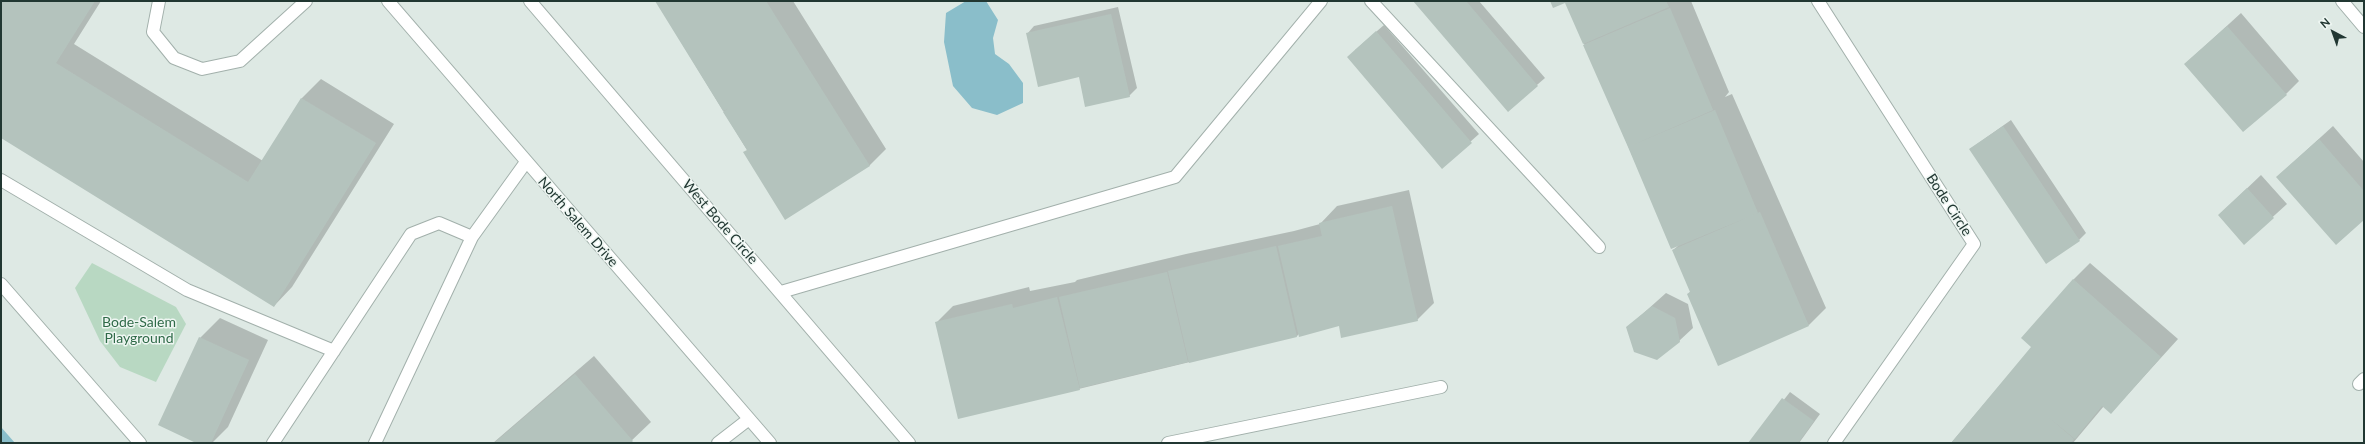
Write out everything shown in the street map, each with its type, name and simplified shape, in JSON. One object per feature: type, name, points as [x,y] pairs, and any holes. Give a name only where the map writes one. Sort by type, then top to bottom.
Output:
[{"type":"street","points":[[159,1],[153,32],[174,58],[202,69],[240,62],[306,1]]},
{"type":"street","name":"North Salem Drive","points":[[388,1],[770,443]]},
{"type":"street","name":"West Bode Circle","points":[[530,1],[909,443]]},
{"type":"street","points":[[781,292],[1175,177],[1321,1]]},
{"type":"street","points":[[1371,1],[1599,247]]},
{"type":"street","name":"Bode Circle","points":[[1818,1],[1974,244],[1834,443]]},
{"type":"street","points":[[2342,1],[2364,27]]},
{"type":"street","points":[[375,443],[472,237],[526,162]]},
{"type":"street","points":[[1,180],[187,290],[334,351]]},
{"type":"street","points":[[273,443],[411,234],[439,223],[472,237]]},
{"type":"street","points":[[1,284],[140,443]]},
{"type":"street","points":[[1168,443],[1441,387]]},
{"type":"street","points":[[718,443],[749,419]]},
{"type":"green space","name":"Bode-Salem Playground","points":[[92,263],[176,307],[186,324],[156,382],[120,367],[100,341],[75,288]]},
{"type":"water","points":[[966,1],[986,1],[998,20],[993,38],[995,54],[1009,64],[1023,83],[1023,103],[997,115],[972,108],[953,86],[944,42],[946,13]]},
{"type":"water","points":[[1,427],[15,443],[1,443]]},
{"type":"building","points":[[1,1],[95,1],[56,63],[248,182],[301,98],[376,143],[274,307],[1,138]]},
{"type":"building","points":[[655,1],[766,1],[870,166],[785,220],[743,152],[747,150],[723,112],[729,108],[723,111]]},
{"type":"building","points":[[1413,1],[1466,1],[1538,86],[1508,112]]},
{"type":"building","points":[[1550,1],[1666,1],[1669,7],[1583,44],[1565,3],[1553,8]]},
{"type":"building","points":[[1670,8],[1713,110],[1628,147],[1583,45]]},
{"type":"building","points":[[1111,14],[1130,97],[1085,107],[1079,77],[1038,87],[1026,33]]},
{"type":"building","points":[[2227,26],[2287,95],[2243,132],[2184,64]]},
{"type":"building","points":[[1376,31],[1472,143],[1442,169],[1347,57]]},
{"type":"building","points":[[1715,110],[1758,213],[1671,249],[1628,147]]},
{"type":"building","points":[[2003,126],[2080,241],[2046,264],[1969,149]]},
{"type":"building","points":[[2319,139],[2364,191],[2364,220],[2336,245],[2276,177]]},
{"type":"building","points":[[2247,188],[2274,218],[2244,245],[2218,215]]},
{"type":"building","points":[[1392,206],[1418,321],[1341,338],[1339,326],[1299,337],[1278,246],[1322,236],[1319,223]]},
{"type":"building","points":[[1760,212],[1809,326],[1718,366],[1687,294],[1690,292],[1672,250]]},
{"type":"building","points":[[1276,246],[1297,337],[1189,363],[1168,271]]},
{"type":"building","points":[[1167,272],[1188,362],[1080,388],[1059,297]]},
{"type":"building","points":[[2073,279],[2161,357],[2111,414],[2102,406],[2075,439],[2047,416],[2074,439],[2071,443],[1951,443],[2031,347],[2021,338]]},
{"type":"building","points":[[1057,297],[1080,390],[958,419],[935,322],[1012,304],[1013,308]]},
{"type":"building","points":[[1652,306],[1675,318],[1680,342],[1657,360],[1634,352],[1626,327]]},
{"type":"building","points":[[199,337],[249,360],[211,443],[196,443],[158,425]]},
{"type":"building","points":[[575,374],[633,441],[631,443],[494,443]]},
{"type":"building","points":[[1782,398],[1814,421],[1798,443],[1748,443]]}]
